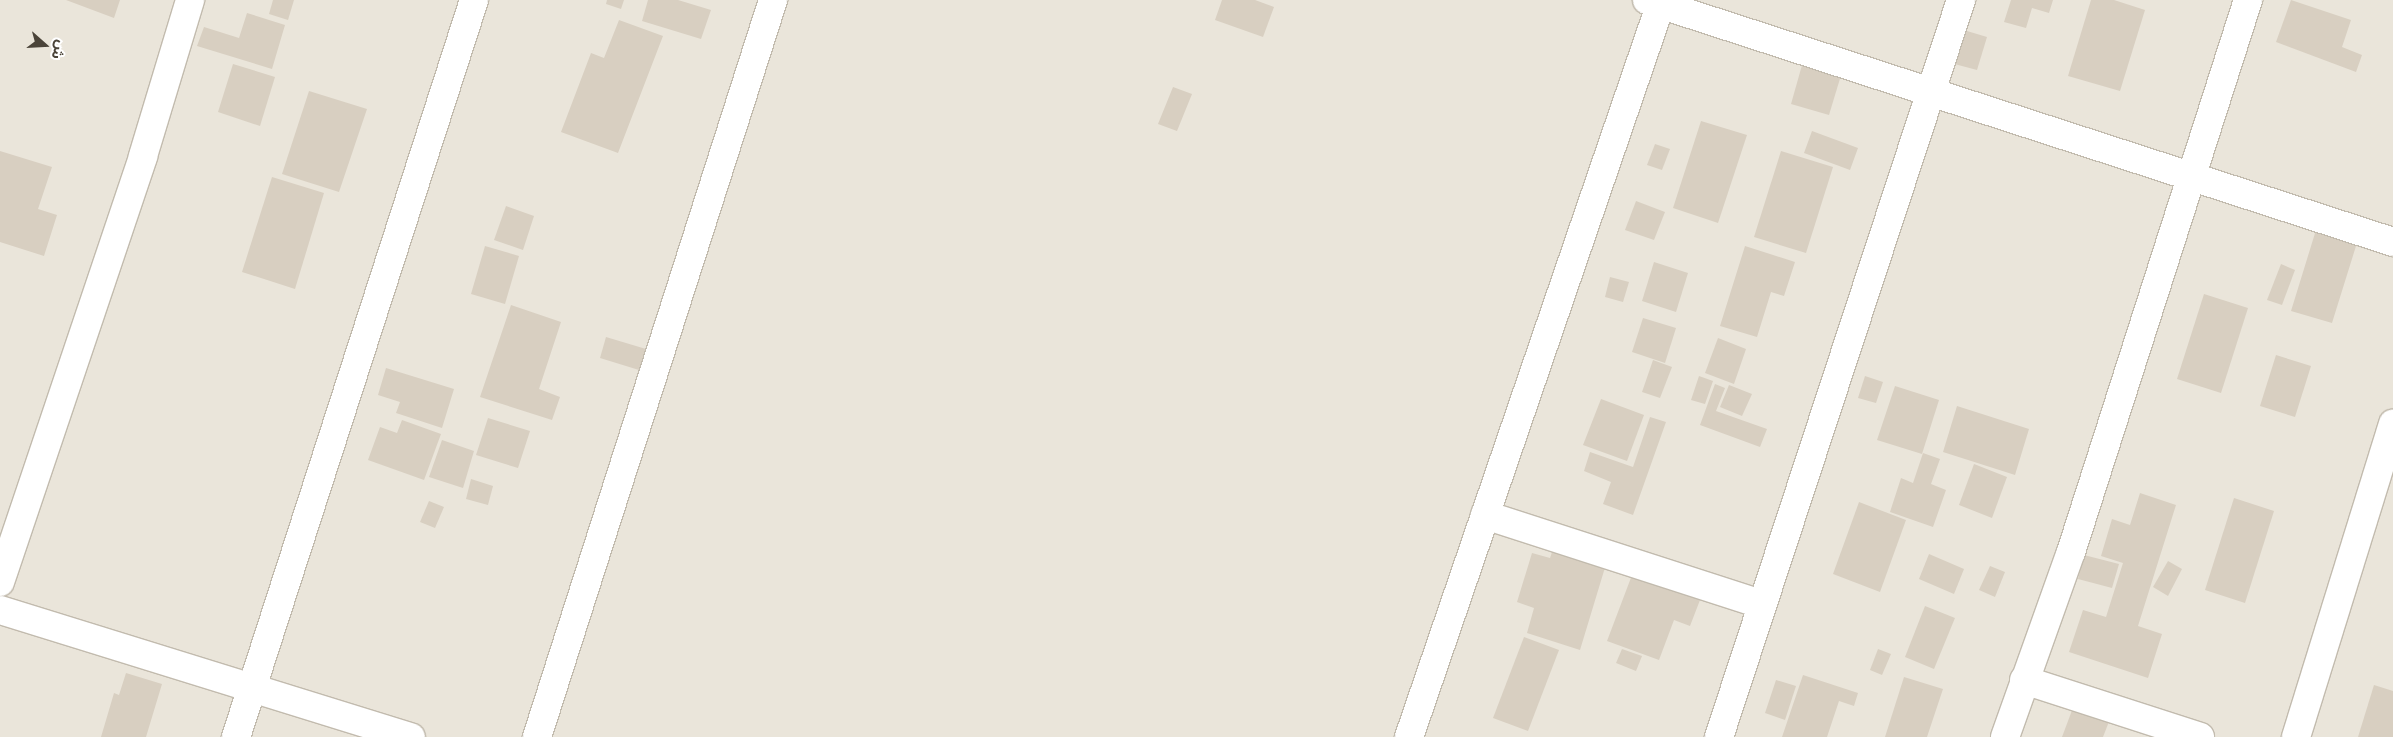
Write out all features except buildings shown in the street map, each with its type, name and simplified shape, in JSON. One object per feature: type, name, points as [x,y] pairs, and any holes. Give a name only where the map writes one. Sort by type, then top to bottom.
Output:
[{"type":"street","points":[[0,582],[143,156],[190,0]]},
{"type":"street","points":[[236,737],[474,0]]},
{"type":"street","points":[[537,737],[773,0]]},
{"type":"street","points":[[1720,737],[1761,604],[1961,0]]},
{"type":"street","points":[[2005,737],[2071,552],[2248,0]]},
{"type":"street","points":[[1409,737],[1656,1],[1931,90],[2190,178],[2393,242]]},
{"type":"street","points":[[2296,737],[2393,424]]},
{"type":"street","points":[[1485,515],[1761,604]]},
{"type":"street","points":[[0,610],[411,737]]},
{"type":"street","points":[[2024,680],[2200,737]]},
{"type":"shaded area","points":[[0,0],[2393,0],[2393,737],[0,737]]}]
